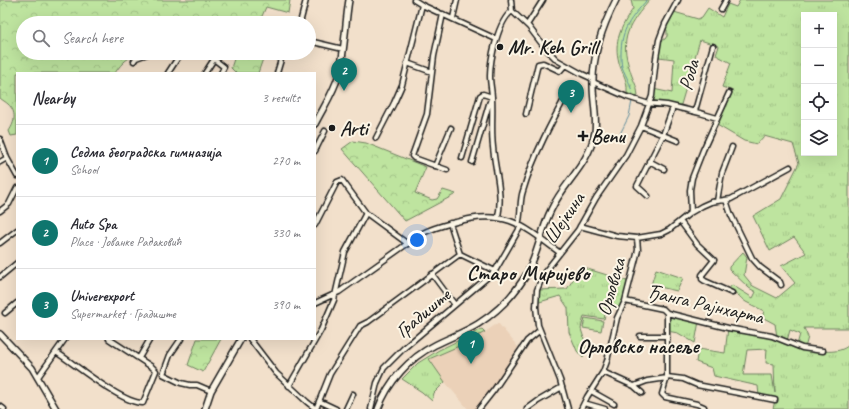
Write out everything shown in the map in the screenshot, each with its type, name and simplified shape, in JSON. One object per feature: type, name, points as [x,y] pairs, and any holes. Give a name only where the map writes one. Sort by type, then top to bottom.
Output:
[{"type":"main road","points":[[316,122],[335,83],[341,65],[349,0]]},
{"type":"main road","points":[[378,409],[392,382],[414,359],[428,349],[478,324],[492,314],[506,301],[525,276],[534,258],[554,203],[580,168],[591,147],[595,128],[593,80],[595,58],[607,17],[616,0]]},
{"type":"main road","points":[[0,334],[38,377],[56,409]]},
{"type":"main road","points":[[205,409],[211,391],[240,340]]},
{"type":"street","points":[[302,16],[306,0]]},
{"type":"street","points":[[414,0],[496,39]]},
{"type":"street","points":[[453,18],[457,0]]},
{"type":"street","points":[[511,0],[512,11],[527,25],[549,52],[565,65],[629,98],[661,104],[717,118]]},
{"type":"street","points":[[527,25],[543,0]]},
{"type":"street","name":"Шејкина","points":[[568,409],[562,387],[540,330],[536,307],[537,290],[544,273],[580,226],[596,198],[626,154],[641,126],[650,103],[659,40],[665,24],[678,0]]},
{"type":"street","points":[[721,9],[726,0]]},
{"type":"street","points":[[376,138],[399,93],[422,5]]},
{"type":"street","points":[[498,217],[500,190],[492,145],[492,97],[490,73],[496,39],[500,26],[512,11]]},
{"type":"street","points":[[443,14],[436,45],[427,114],[412,156],[447,170]]},
{"type":"street","points":[[316,43],[343,49]]},
{"type":"street","name":"Рода","points":[[695,112],[713,46]]},
{"type":"street","points":[[169,72],[176,60]]},
{"type":"street","points":[[206,72],[215,60],[224,66],[222,71]]},
{"type":"street","points":[[276,72],[281,60]]},
{"type":"street","points":[[526,114],[537,65],[543,63],[560,71],[565,65]]},
{"type":"street","points":[[407,64],[432,72]]},
{"type":"street","name":"Градиште","points":[[371,409],[377,384],[384,368],[404,348],[495,271],[515,238],[520,226],[522,193],[529,172],[571,86]]},
{"type":"street","points":[[691,212],[690,190],[692,178],[729,92]]},
{"type":"street","points":[[462,158],[480,96],[483,94],[492,97]]},
{"type":"street","points":[[472,162],[487,108],[492,97]]},
{"type":"street","points":[[648,196],[637,186],[663,135],[672,110]]},
{"type":"street","points":[[641,126],[678,141]]},
{"type":"street","points":[[435,166],[451,128]]},
{"type":"street","points":[[316,149],[325,130]]},
{"type":"street","points":[[0,139],[7,158],[16,174]]},
{"type":"street","points":[[717,201],[722,173],[732,147]]},
{"type":"street","points":[[0,162],[7,158]]},
{"type":"street","points":[[650,161],[664,169]]},
{"type":"street","points":[[580,226],[608,234],[636,238],[663,233],[691,212],[706,204],[726,200],[743,193],[790,168]]},
{"type":"street","points":[[316,223],[337,182],[340,180],[344,182],[366,213],[408,244]]},
{"type":"street","points":[[0,211],[9,204],[16,190]]},
{"type":"street","points":[[726,200],[752,258],[781,285]]},
{"type":"street","points":[[316,339],[335,295],[345,252],[366,213]]},
{"type":"street","points":[[316,303],[335,295],[424,233],[450,223],[482,216],[498,217],[520,226],[560,253]]},
{"type":"street","points":[[680,221],[697,244],[714,260],[702,275],[702,279],[732,293]]},
{"type":"street","points":[[450,223],[460,254],[495,271]]},
{"type":"street","points":[[0,243],[16,231]]},
{"type":"street","name":"Орловска","points":[[581,409],[603,372],[610,350],[618,314],[625,301],[638,250],[636,238]]},
{"type":"street","points":[[251,340],[269,365],[289,386],[316,409],[333,369],[359,327],[362,324],[367,323],[460,254]]},
{"type":"street","points":[[0,277],[16,265]]},
{"type":"street","points":[[432,274],[456,305]]},
{"type":"street","name":"Ђанга Рајнхарта","points":[[625,301],[663,309],[667,313],[728,328],[760,333],[805,349],[823,351]]},
{"type":"street","points":[[5,313],[16,304]]},
{"type":"street","points":[[667,313],[667,377],[662,393],[664,396],[704,407]]},
{"type":"street","points":[[479,409],[494,390],[527,341],[540,330]]},
{"type":"street","points":[[640,336],[667,336]]},
{"type":"street","points":[[38,377],[64,340]]},
{"type":"street","points":[[56,352],[113,391],[141,403],[144,402],[156,370],[111,340]]},
{"type":"street","points":[[139,358],[149,340]]},
{"type":"street","points":[[180,340],[170,355],[163,374],[181,383],[197,385],[211,391]]},
{"type":"street","points":[[289,386],[315,340]]},
{"type":"street","points":[[603,372],[634,386],[642,393]]},
{"type":"street","points":[[634,386],[647,381],[667,377],[683,379],[697,385],[775,400]]},
{"type":"street","points":[[527,409],[562,387]]},
{"type":"street","points":[[591,391],[614,404]]},
{"type":"street","points":[[346,409],[353,394]]},
{"type":"street","points":[[319,401],[336,409]]},
{"type":"street","points":[[584,403],[605,409]]},
{"type":"street","points":[[0,406],[4,409]]},
{"type":"shaded area","points":[[498,323],[518,347],[507,368],[485,398],[476,409],[468,409],[445,382],[429,359],[459,346]]},
{"type":"green space","points":[[0,0],[290,0],[288,13],[266,7],[262,16],[16,16],[16,60],[126,60],[116,72],[16,72],[16,135],[11,136],[9,131],[14,121],[13,110],[0,98]]},
{"type":"green space","points":[[631,0],[650,0],[636,17],[628,32],[626,40],[627,59],[636,85],[638,96],[635,97],[627,93],[627,87],[619,63],[617,51],[620,32],[633,9]]},
{"type":"green space","points":[[740,0],[849,0],[849,328],[804,328],[808,337],[805,348],[822,351],[834,351],[845,348],[849,345],[849,409],[773,409],[775,400],[759,396],[758,386],[714,376],[712,368],[696,362],[698,349],[725,353],[728,328],[777,337],[775,324],[762,317],[764,311],[746,302],[736,294],[727,291],[732,285],[753,298],[756,292],[749,288],[729,269],[729,267],[743,252],[747,257],[744,275],[753,286],[777,298],[795,283],[781,266],[806,253],[794,237],[770,251],[753,216],[781,199],[799,163],[793,144],[764,136],[757,144],[744,141],[717,125],[733,91],[722,87],[731,63],[716,55],[719,46],[700,40],[680,108],[650,103],[653,89],[672,93],[674,59],[659,57],[661,41],[667,36],[667,30],[665,29],[674,12],[698,19],[702,17],[708,8],[722,17],[728,4],[736,7]],"holes":[[[790,330],[800,334],[797,345],[787,341]],[[767,349],[766,363],[774,364],[775,393],[772,375],[743,375],[747,350]]]},
{"type":"green space","points":[[234,60],[263,60],[258,72],[235,72],[231,68]]},
{"type":"green space","points":[[353,141],[366,143],[426,167],[415,193],[432,200],[437,199],[443,190],[456,194],[405,221],[342,149]]},
{"type":"green space","points":[[581,267],[630,282],[622,308],[607,307],[604,319],[584,316],[581,329],[586,345],[583,358],[577,351],[569,332],[568,308],[560,296],[536,303],[537,290],[567,289]]},
{"type":"green space","points":[[656,269],[683,278],[677,291],[651,285]]},
{"type":"green space","points":[[667,313],[699,321],[695,343],[678,333],[667,331]]},
{"type":"green space","points":[[585,318],[603,321],[601,331],[583,328]]},
{"type":"green space","points":[[482,329],[485,332],[459,346],[429,359],[445,382],[434,393],[432,401],[422,392],[402,379],[418,363],[439,350]]},
{"type":"green space","points":[[197,340],[220,340],[203,372],[188,365]]},
{"type":"waterway","points":[[632,96],[630,85],[622,67],[621,45],[628,24],[647,0]]},
{"type":"waterway","points":[[620,134],[629,116],[632,101]]},
{"type":"place","name":"Mr. Keh Grill","points":[[500,47]]},
{"type":"place","name":"Auto Spa","points":[[344,91]]},
{"type":"place","name":"Univerexport","points":[[571,113]]},
{"type":"place","name":"Arti","points":[[332,128]]},
{"type":"place","name":"Benu","points":[[583,136]]},
{"type":"place","name":"Седма београдска гимназија","points":[[471,364]]},
{"type":"district","name":"Старо Миријево","points":[[528,273]]},
{"type":"district","name":"Орловско насеље","points":[[638,346]]}]
